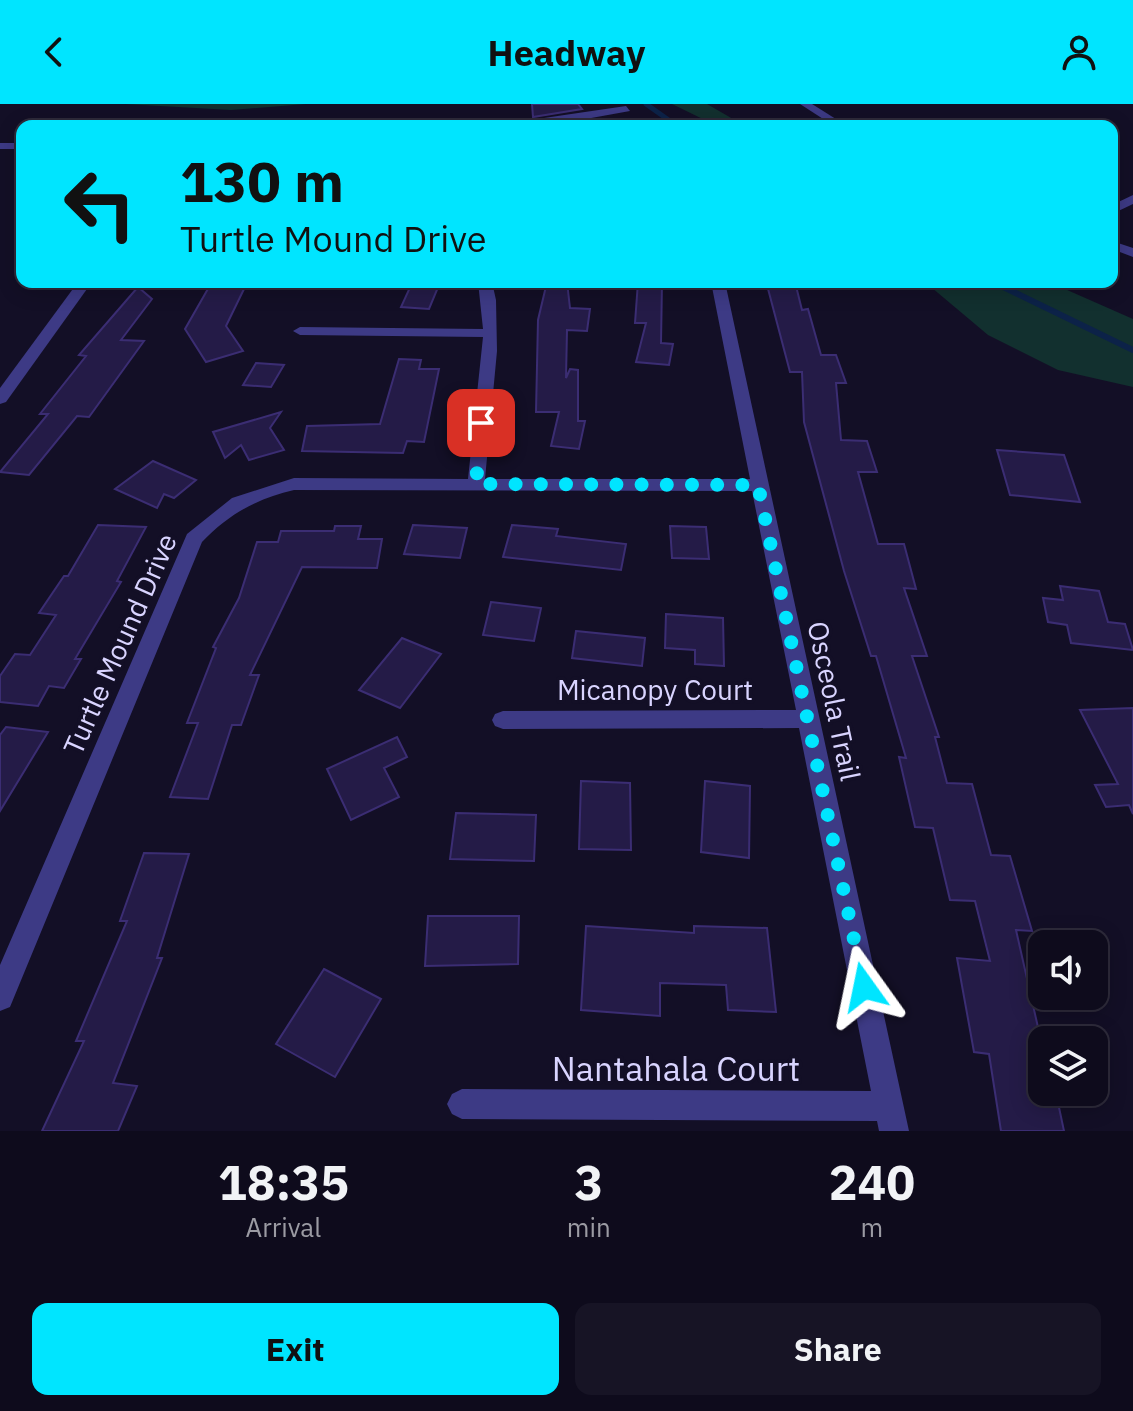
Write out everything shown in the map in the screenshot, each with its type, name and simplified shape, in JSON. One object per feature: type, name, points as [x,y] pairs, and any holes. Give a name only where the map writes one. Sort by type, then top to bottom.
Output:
[{"type":"street","points":[[805,104],[832,120]]},
{"type":"street","points":[[570,120],[626,109]]},
{"type":"street","points":[[0,399],[81,288]]},
{"type":"street","points":[[476,484],[490,333],[491,301],[487,288]]},
{"type":"street","name":"Osceola Trail","points":[[719,288],[891,1119]]},
{"type":"street","points":[[300,331],[490,333]]},
{"type":"street","name":"Turtle Mound Drive","points":[[0,997],[194,539],[222,509],[257,492],[294,484],[758,485]]},
{"type":"street","name":"Micanopy Court","points":[[503,720],[807,719]]},
{"type":"street","name":"Nantahala Court","points":[[462,1104],[891,1119]]},
{"type":"green space","points":[[125,104],[306,104],[231,110]]},
{"type":"green space","points":[[672,104],[707,104],[735,120],[705,120]]},
{"type":"green space","points":[[932,288],[1063,288],[1133,319],[1133,387],[1058,370],[988,335]]},
{"type":"building","points":[[532,104],[578,104],[582,109],[533,117]]},
{"type":"building","points":[[137,288],[152,299],[121,340],[144,341],[89,417],[77,416],[29,475],[0,472],[48,414],[40,414],[86,356],[79,355]]},
{"type":"building","points":[[208,288],[245,288],[226,326],[243,351],[206,362],[185,329]]},
{"type":"building","points":[[410,288],[438,288],[429,309],[401,307]]},
{"type":"building","points":[[546,288],[568,288],[570,308],[590,309],[587,331],[567,330],[566,378],[570,369],[578,370],[578,421],[585,421],[579,449],[551,446],[559,412],[536,412],[538,320]]},
{"type":"building","points":[[638,288],[662,288],[661,343],[673,344],[669,365],[636,362],[646,323],[635,323]]},
{"type":"building","points":[[768,288],[796,288],[802,310],[808,309],[821,355],[836,355],[846,383],[836,383],[841,440],[867,441],[877,472],[858,472],[878,544],[904,544],[916,589],[904,588],[927,656],[912,656],[939,737],[935,737],[947,783],[972,784],[991,855],[1010,856],[1032,930],[1016,930],[1028,983],[1028,1010],[1034,1010],[1038,1026],[1028,1026],[1028,1106],[1059,1106],[1064,1131],[1001,1131],[989,1054],[974,1052],[957,958],[990,961],[975,901],[950,900],[933,828],[915,827],[899,757],[906,758],[876,656],[871,656],[844,571],[804,422],[802,372],[790,372]]},
{"type":"building","points":[[399,359],[421,360],[419,369],[439,369],[424,442],[407,441],[403,453],[302,451],[307,426],[380,424]]},
{"type":"building","points":[[256,363],[284,365],[271,387],[243,385]]},
{"type":"building","points":[[281,412],[270,428],[284,450],[249,460],[241,445],[225,458],[213,432]]},
{"type":"building","points":[[997,450],[1064,455],[1080,502],[1010,495]]},
{"type":"building","points":[[153,461],[196,480],[174,498],[164,494],[157,508],[115,489]]},
{"type":"building","points":[[98,525],[146,527],[117,581],[121,582],[75,659],[81,659],[64,688],[49,686],[38,706],[0,702],[0,676],[15,654],[30,655],[56,615],[39,613],[64,576],[68,576]]},
{"type":"building","points":[[413,525],[467,528],[460,558],[404,554]]},
{"type":"building","points":[[512,525],[558,529],[556,536],[626,544],[621,570],[503,557]]},
{"type":"building","points":[[335,526],[361,526],[358,539],[382,539],[377,568],[302,567],[250,675],[259,675],[241,725],[232,725],[208,799],[170,797],[198,723],[187,723],[216,648],[213,647],[239,598],[257,542],[278,542],[281,531],[334,531]]},
{"type":"building","points":[[670,526],[706,527],[709,559],[672,558]]},
{"type":"building","points":[[1060,586],[1099,591],[1108,622],[1125,624],[1133,650],[1071,643],[1067,625],[1048,622],[1043,598],[1063,600]]},
{"type":"building","points":[[491,602],[541,608],[534,641],[483,635]]},
{"type":"building","points":[[666,614],[723,618],[724,666],[695,664],[695,650],[665,648]]},
{"type":"building","points":[[576,631],[645,638],[642,666],[572,658]]},
{"type":"building","points":[[402,638],[441,654],[400,708],[359,690]]},
{"type":"building","points":[[1133,708],[1133,814],[1129,805],[1106,807],[1095,785],[1118,784],[1080,710]]},
{"type":"building","points":[[6,727],[48,732],[0,811],[0,735]]},
{"type":"building","points":[[397,737],[407,757],[384,768],[399,797],[351,820],[327,769]]},
{"type":"building","points":[[581,781],[630,783],[631,850],[579,849]]},
{"type":"building","points":[[705,781],[750,786],[749,858],[701,852]]},
{"type":"building","points":[[456,813],[536,815],[534,861],[450,859]]},
{"type":"building","points":[[144,853],[189,854],[157,958],[162,958],[113,1083],[137,1086],[118,1131],[42,1131],[84,1041],[76,1041],[127,921],[120,921]]},
{"type":"building","points":[[428,916],[519,916],[518,964],[425,966]]},
{"type":"building","points":[[586,926],[694,933],[694,926],[767,928],[776,1012],[728,1010],[726,985],[660,983],[660,1016],[581,1010]]},
{"type":"building","points":[[324,969],[381,999],[335,1077],[276,1044]]},
{"type":"waterway","points":[[646,104],[669,120]]},
{"type":"waterway","points":[[1005,288],[1133,350]]},
{"type":"route","points":[[481,423],[476,484],[758,485],[864,987]]}]
